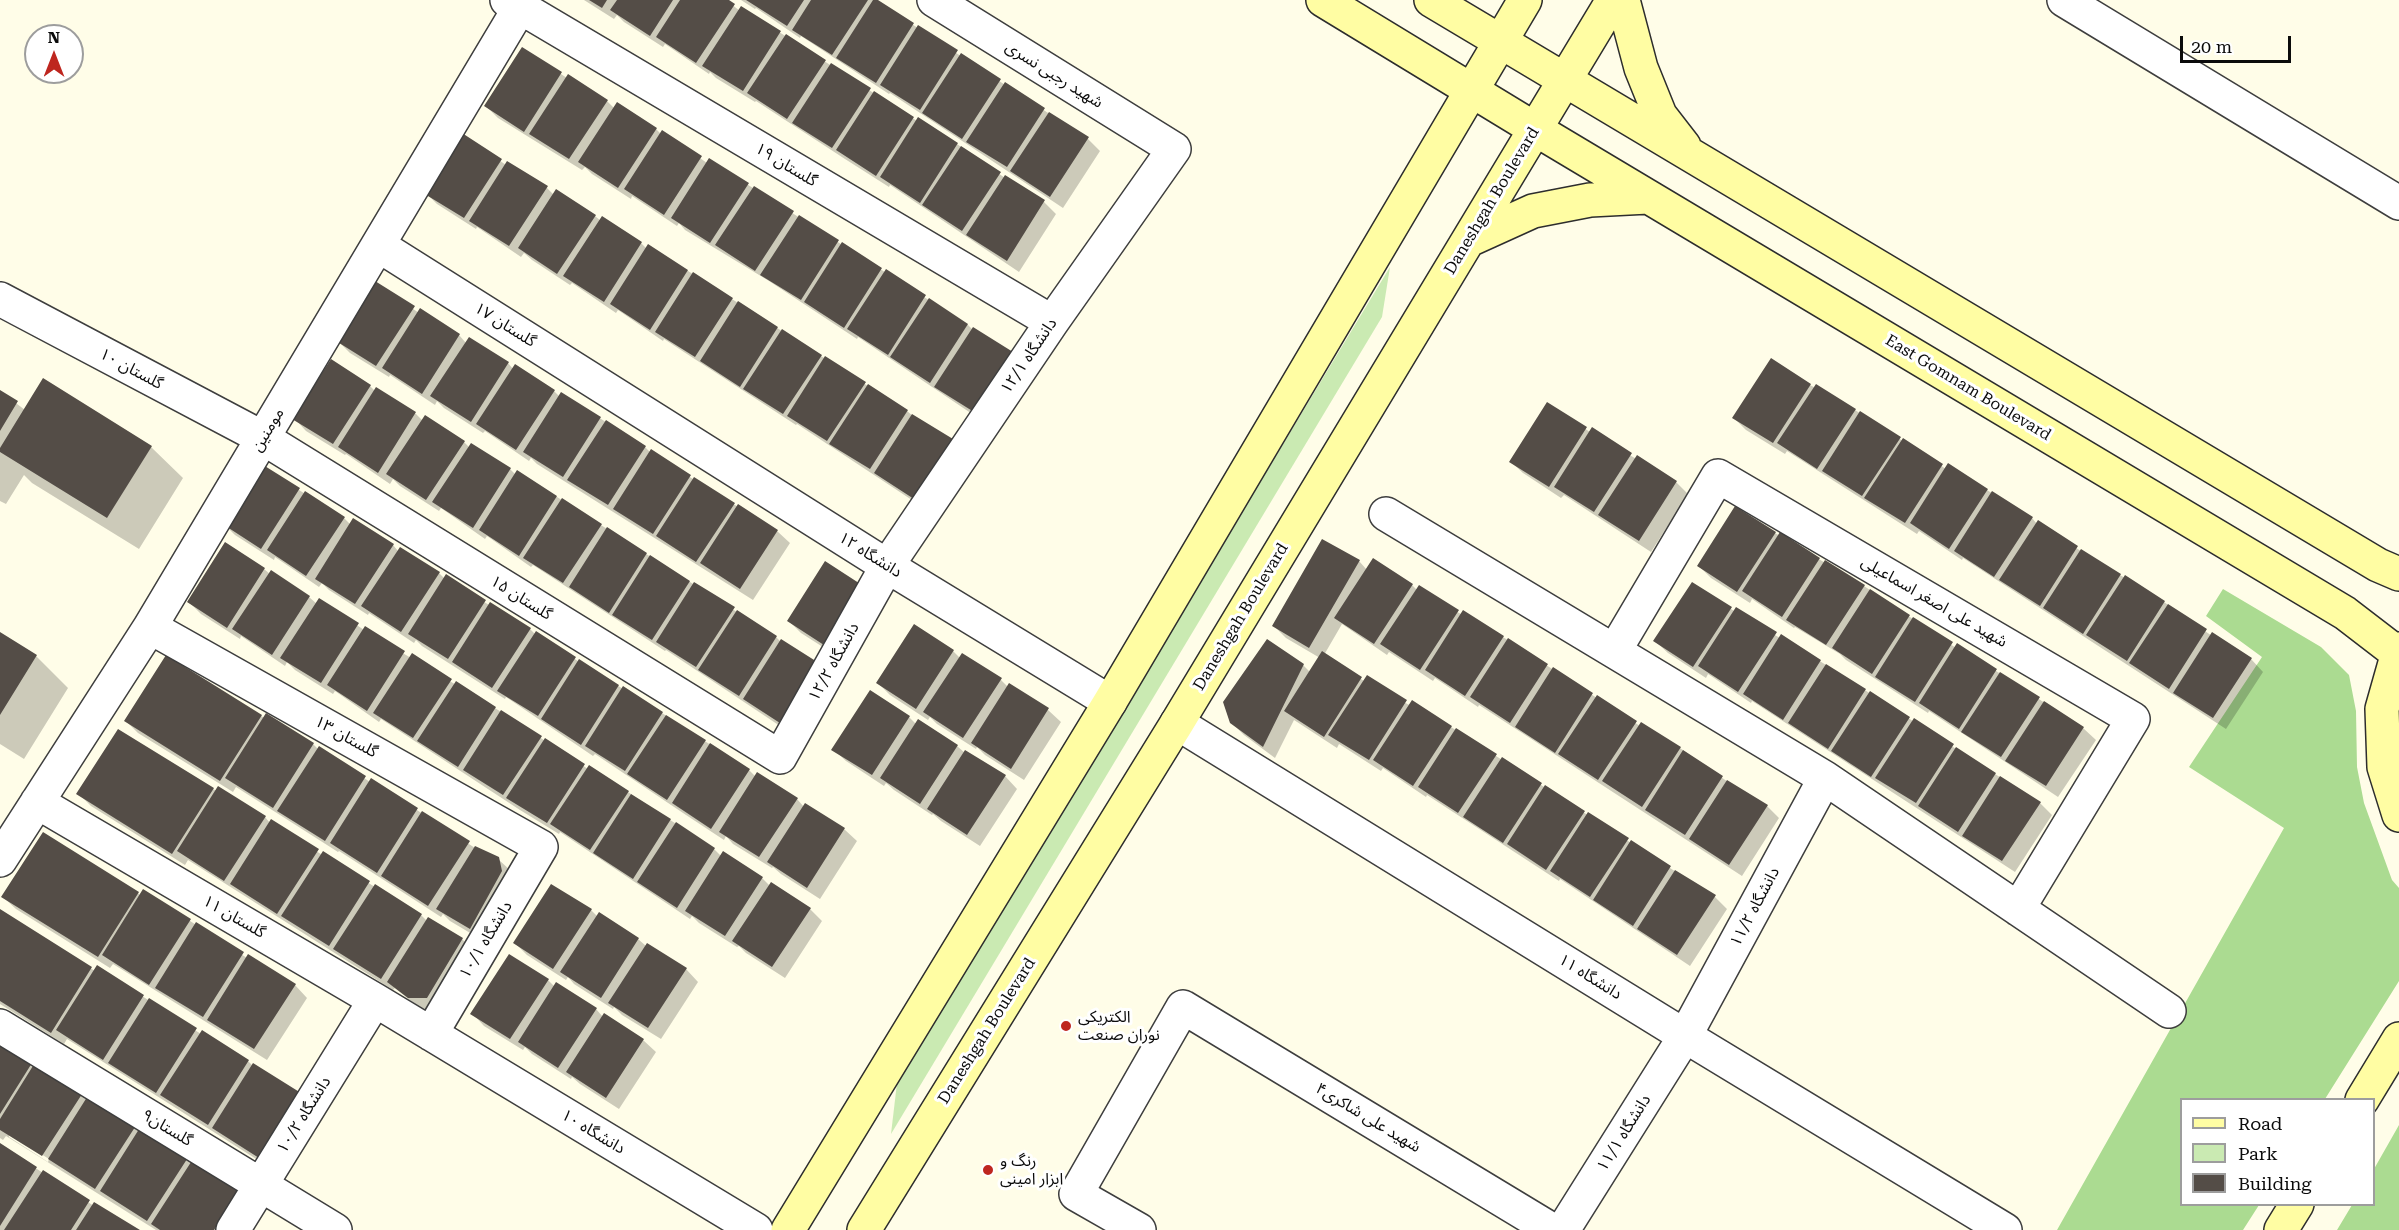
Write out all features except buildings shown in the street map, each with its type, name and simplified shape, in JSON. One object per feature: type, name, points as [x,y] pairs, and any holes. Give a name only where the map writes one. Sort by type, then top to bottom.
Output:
[{"type":"main road","name":"East Gomnam Boulevard","points":[[1323,0],[1647,197],[2345,614],[2398,651]]},
{"type":"main road","points":[[1431,0],[2357,553],[2399,574]]},
{"type":"main road","points":[[788,1230],[1110,702],[1525,0]]},
{"type":"main road","name":"Daneshgah Boulevard","points":[[864,1230],[1177,723],[1613,0]]},
{"type":"main road","points":[[1623,0],[1641,68],[1660,115],[1690,155]]},
{"type":"main road","points":[[1469,240],[1533,211],[1590,200],[1647,197]]},
{"type":"main road","points":[[2398,651],[2382,709],[2384,767],[2399,815]]},
{"type":"main road","points":[[2363,1098],[2399,1039]]},
{"type":"main road","points":[[2281,1230],[2296,1206]]},
{"type":"street","name":"شهید رجبی نسری","points":[[934,0],[1174,149]]},
{"type":"street","name":"مومنین","points":[[0,860],[150,627],[378,245],[513,3]]},
{"type":"street","name":"گلستان ۱۹","points":[[513,3],[1052,322]]},
{"type":"street","points":[[2078,4],[2399,203]]},
{"type":"street","name":"دانشگاه ۱۲/۱","points":[[887,566],[1052,322],[1174,149]]},
{"type":"street","name":"گلستان ۱۷","points":[[378,245],[632,405]]},
{"type":"street","name":"گلستان ۱۰","points":[[0,299],[263,438]]},
{"type":"street","name":"دانشگاه ۱۲","points":[[632,405],[887,566],[1110,702]]},
{"type":"street","name":"گلستان ۱۵","points":[[263,438],[780,757]]},
{"type":"street","name":"شهید علی اصغر اسماعیلی","points":[[1615,650],[1719,476],[2133,720],[2018,909]]},
{"type":"street","points":[[1386,514],[1825,778],[2169,1011]]},
{"type":"street","name":"دانشگاه ۱۲/۲","points":[[780,757],[887,566]]},
{"type":"street","name":"گلستان ۱۳","points":[[150,627],[541,847]]},
{"type":"street","name":"دانشگاه ۱۱","points":[[1177,723],[2005,1230]]},
{"type":"street","name":"دانشگاه ۱۱/۲","points":[[1685,1036],[1825,778]]},
{"type":"street","name":"گلستان ۱۱","points":[[37,802],[431,1034]]},
{"type":"street","name":"دانشگاه ۱۰/۱","points":[[431,1034],[541,847]]},
{"type":"street","name":"دانشگاه ۱۰/۲","points":[[234,1230],[375,1000]]},
{"type":"street","name":"شهید علی شاکری۴","points":[[1139,1230],[1076,1194],[1183,1007],[1552,1230]]},
{"type":"street","name":"گلستان۹","points":[[0,1026],[335,1230]]},
{"type":"street","name":"دانشگاه ۱۰","points":[[431,1034],[756,1230]]},
{"type":"street","name":"دانشگاه ۱۱/۱","points":[[1563,1230],[1685,1036]]},
{"type":"green space","points":[[1390,267],[1382,317],[891,1134],[897,1083]]},
{"type":"green space","points":[[2223,589],[2321,647],[2349,675],[2356,711],[2357,767],[2364,803],[2392,880],[2399,888],[2399,981],[2326,1098],[2180,1098],[2180,1206],[2258,1206],[2243,1230],[2057,1230],[2284,828],[2189,767],[2262,657],[2206,616]]},
{"type":"green space","points":[[2399,1125],[2399,1230],[2337,1230],[2351,1206],[2375,1206],[2375,1167]]},
{"type":"place","name":"الکتریکی نوران صنعت","points":[[1066,1026]]},
{"type":"place","name":"رنگ و ابزار امینی","points":[[988,1170]]}]
